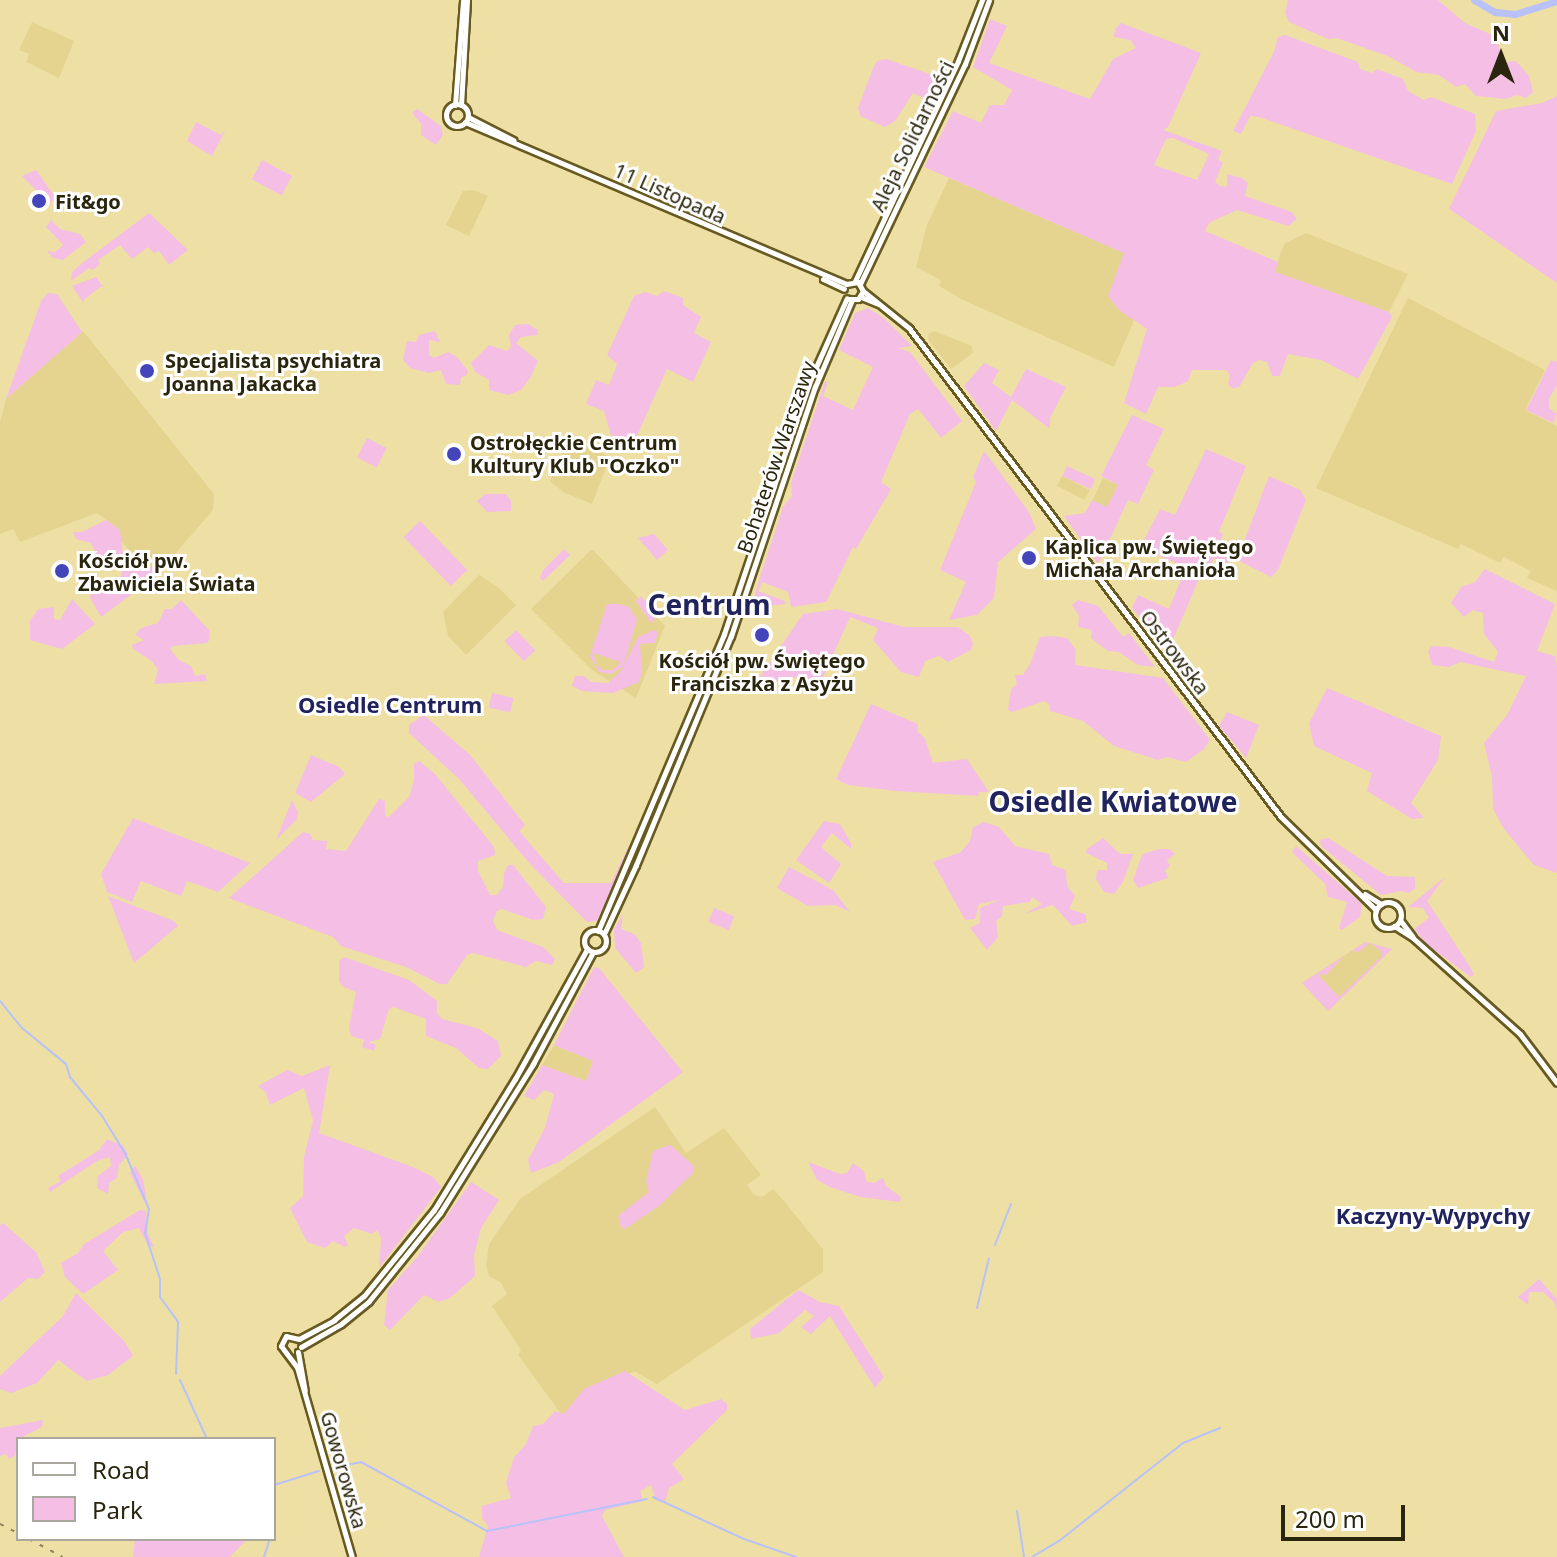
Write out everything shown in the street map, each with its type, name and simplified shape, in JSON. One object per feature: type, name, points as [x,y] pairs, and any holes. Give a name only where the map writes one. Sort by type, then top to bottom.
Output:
[{"type":"main road","points":[[458,105],[448,109],[447,120],[455,126],[466,119],[458,105],[465,0]]},
{"type":"main road","name":"Aleja Solidarności","points":[[858,282],[955,69],[982,0]]},
{"type":"main road","name":"Aleja Solidarności","points":[[858,282],[965,64],[989,0]]},
{"type":"main road","name":"11 Listopada","points":[[466,119],[845,287]]},
{"type":"main road","points":[[858,282],[862,294],[850,299],[845,287],[858,282]]},
{"type":"main road","name":"Ostrowska","points":[[862,294],[885,306],[918,339],[1281,817],[1379,907]]},
{"type":"main road","name":"Bohaterów Warszawy","points":[[601,932],[724,634],[808,385],[850,299]]},
{"type":"main road","points":[[1413,938],[1400,920],[1395,904],[1379,907],[1379,925],[1394,926],[1413,938],[1520,1034],[1557,1083]]},
{"type":"main road","points":[[1394,926],[1400,920]]},
{"type":"main road","points":[[299,1339],[334,1320],[364,1296],[434,1210],[493,1117],[590,951],[604,948],[601,932],[584,937],[590,951]]},
{"type":"main road","points":[[299,1339],[292,1335],[282,1340],[283,1351],[291,1355],[300,1350],[341,1324],[369,1301],[440,1213],[528,1073],[590,951]]},
{"type":"main road","points":[[299,1339],[300,1350]]},
{"type":"main road","name":"Goworowska","points":[[300,1350],[305,1392]]},
{"type":"main road","name":"Goworowska","points":[[291,1355],[305,1392],[352,1557]]},
{"type":"shaded area","points":[[32,22],[74,41],[59,78],[26,62],[29,54],[19,50]]},
{"type":"shaded area","points":[[949,178],[1157,267],[1114,367],[963,300],[939,286],[941,280],[916,267],[927,225]]},
{"type":"shaded area","points":[[474,190],[488,196],[469,236],[446,225],[463,191]]},
{"type":"shaded area","points":[[1306,233],[1408,274],[1389,312],[1274,272],[1284,244]]},
{"type":"shaded area","points":[[1408,298],[1545,370],[1525,410],[1557,426],[1557,591],[1527,578],[1531,571],[1504,557],[1500,563],[1461,544],[1458,549],[1316,488]]},
{"type":"shaded area","points":[[83,331],[214,494],[213,510],[162,569],[145,568],[121,541],[119,530],[97,513],[20,542],[13,529],[0,534],[0,422],[6,399]]},
{"type":"shaded area","points":[[934,331],[972,346],[973,353],[951,369],[929,341],[928,334]]},
{"type":"shaded area","points":[[570,438],[610,457],[592,504],[563,492],[550,481]]},
{"type":"shaded area","points":[[1062,476],[1090,490],[1085,500],[1057,486]]},
{"type":"shaded area","points":[[1103,478],[1118,485],[1108,508],[1092,501]]},
{"type":"shaded area","points":[[592,549],[665,626],[636,698],[592,670],[531,609]]},
{"type":"shaded area","points":[[479,575],[498,587],[516,605],[466,655],[448,636],[443,612]]},
{"type":"shaded area","points":[[1365,942],[1392,949],[1328,1011],[1302,983]]},
{"type":"shaded area","points":[[554,1045],[593,1061],[586,1081],[542,1065]]},
{"type":"shaded area","points":[[655,1107],[686,1153],[724,1128],[761,1175],[747,1185],[753,1194],[762,1197],[773,1189],[783,1200],[823,1249],[823,1272],[657,1384],[634,1371],[564,1418],[518,1355],[521,1350],[492,1306],[507,1294],[501,1283],[489,1276],[486,1265],[489,1244],[520,1199]]},
{"type":"green space","points":[[1288,0],[1438,0],[1465,23],[1497,37],[1500,56],[1506,62],[1516,61],[1529,76],[1533,92],[1526,98],[1517,95],[1506,99],[1476,96],[1465,84],[1456,87],[1439,75],[1416,72],[1390,57],[1337,38],[1328,39],[1289,22],[1285,13]]},
{"type":"green space","points":[[990,19],[1007,26],[989,63],[1090,99],[1113,59],[1136,48],[1130,40],[1114,37],[1115,29],[1121,23],[1201,53],[1168,127],[1163,130],[1222,151],[1218,159],[1223,163],[1215,182],[1227,187],[1227,174],[1242,178],[1248,183],[1245,196],[1292,212],[1297,219],[1288,226],[1237,210],[1209,223],[1205,231],[1278,262],[1275,272],[1389,312],[1392,317],[1358,379],[1321,360],[1288,354],[1280,376],[1272,376],[1267,362],[1259,360],[1252,364],[1240,386],[1233,389],[1228,384],[1230,375],[1226,370],[1192,370],[1188,381],[1175,387],[1158,387],[1146,414],[1124,403],[1147,329],[1119,310],[1108,296],[1124,253],[924,167],[953,111],[981,123],[990,105],[1004,105],[1012,90],[973,67]],"holes":[[[1173,138],[1209,154],[1197,180],[1154,165],[1166,139]]]},
{"type":"green space","points":[[1285,35],[1358,62],[1360,69],[1372,73],[1377,69],[1403,79],[1408,91],[1424,100],[1431,97],[1475,114],[1476,131],[1452,184],[1259,117],[1250,116],[1241,134],[1233,131],[1274,52],[1278,37]]},
{"type":"green space","points":[[886,59],[933,75],[938,81],[930,101],[913,93],[895,121],[885,127],[860,116],[858,108],[877,61]]},
{"type":"green space","points":[[1557,96],[1557,283],[1449,209],[1496,111],[1542,103]]},
{"type":"green space","points":[[417,109],[441,126],[443,135],[436,145],[421,135],[421,124],[412,113]]},
{"type":"green space","points":[[196,122],[221,135],[226,129],[212,156],[187,141]]},
{"type":"green space","points":[[262,160],[292,176],[282,195],[252,179]]},
{"type":"green space","points":[[36,170],[55,197],[50,204],[22,176]]},
{"type":"green space","points":[[149,213],[188,250],[169,265],[159,251],[154,253],[148,247],[132,259],[120,245],[98,260],[100,264],[93,270],[89,268],[71,281],[72,272],[82,263]]},
{"type":"green space","points":[[51,220],[60,229],[80,234],[86,242],[63,260],[53,258],[47,251],[55,252],[63,245],[46,227]]},
{"type":"green space","points":[[96,277],[104,288],[101,286],[84,300],[84,304],[72,286]]},
{"type":"green space","points":[[664,291],[683,298],[683,305],[701,317],[694,333],[711,342],[693,382],[667,369],[631,449],[613,443],[604,411],[586,404],[596,380],[609,385],[617,364],[607,355],[634,296],[645,292],[657,296]]},
{"type":"green space","points":[[48,293],[57,294],[82,332],[6,399],[41,301]]},
{"type":"green space","points":[[868,308],[884,318],[912,346],[898,348],[910,352],[962,421],[941,438],[918,409],[910,414],[881,482],[891,489],[856,549],[853,547],[826,602],[791,607],[788,592],[762,582],[758,591],[786,604],[759,607],[753,601],[758,583],[783,507],[792,496],[791,483],[825,381],[828,382],[823,396],[853,410],[873,367],[839,350],[855,313]]},
{"type":"green space","points":[[528,324],[538,330],[538,335],[521,337],[516,343],[538,361],[530,378],[521,390],[508,395],[489,390],[489,380],[475,372],[471,363],[489,345],[507,351],[511,347],[509,335],[515,325]]},
{"type":"green space","points":[[435,331],[440,342],[429,340],[429,355],[434,358],[448,352],[457,357],[468,371],[466,376],[461,377],[460,385],[446,384],[441,370],[429,373],[410,368],[403,360],[407,341],[416,342],[419,335]]},
{"type":"green space","points":[[1551,360],[1557,362],[1557,386],[1549,398],[1549,408],[1557,414],[1553,423],[1526,410]]},
{"type":"green space","points":[[984,363],[999,370],[992,383],[1011,397],[1026,369],[1066,387],[1050,418],[1050,429],[1012,400],[996,431],[964,386]]},
{"type":"green space","points":[[1132,415],[1164,429],[1146,465],[1154,470],[1138,504],[1128,500],[1098,564],[1064,516],[1085,513],[1092,500],[1107,507],[1118,485],[1101,476]]},
{"type":"green space","points":[[367,438],[387,448],[377,468],[357,458]]},
{"type":"green space","points":[[1206,449],[1246,466],[1219,532],[1223,534],[1217,551],[1230,556],[1228,564],[1214,558],[1206,575],[1201,574],[1167,654],[1132,608],[1138,595],[1169,609],[1186,567],[1157,555],[1158,550],[1143,542],[1160,509],[1175,515]]},
{"type":"green space","points":[[984,451],[1029,512],[1036,529],[998,562],[994,598],[977,615],[949,620],[966,582],[940,570],[976,482],[973,477]]},
{"type":"green space","points":[[1067,466],[1095,479],[1090,489],[1062,476]]},
{"type":"green space","points":[[1269,476],[1300,490],[1306,500],[1278,570],[1271,577],[1237,560]]},
{"type":"green space","points":[[485,494],[506,494],[511,501],[511,511],[487,512],[477,501]]},
{"type":"green space","points":[[106,520],[120,530],[123,554],[113,562],[99,561],[91,543],[76,539],[73,532],[82,532]]},
{"type":"green space","points":[[420,521],[467,570],[451,586],[403,537]]},
{"type":"green space","points":[[654,534],[668,550],[657,560],[638,538]]},
{"type":"green space","points":[[564,549],[570,555],[543,581],[540,578],[543,570]]},
{"type":"green space","points":[[142,564],[152,567],[155,577],[101,617],[89,596],[119,581],[123,569]]},
{"type":"green space","points":[[1485,569],[1555,604],[1537,651],[1555,656],[1557,666],[1557,873],[1534,865],[1504,829],[1493,809],[1492,777],[1484,743],[1507,715],[1526,676],[1460,662],[1449,667],[1432,665],[1428,652],[1431,646],[1449,647],[1494,662],[1498,652],[1484,634],[1483,613],[1473,610],[1464,617],[1451,603],[1461,587],[1475,582]]},
{"type":"green space","points":[[641,596],[658,616],[651,623],[636,601]]},
{"type":"green space","points":[[72,599],[95,624],[62,649],[30,640],[30,621],[38,609],[54,607],[54,619],[60,620]]},
{"type":"green space","points":[[181,600],[209,630],[210,639],[207,643],[173,646],[170,649],[179,660],[191,666],[195,676],[205,674],[207,681],[154,684],[158,670],[152,661],[133,649],[132,645],[144,640],[135,635],[141,628],[158,623],[165,609],[172,609]]},
{"type":"green space","points":[[1078,600],[1098,606],[1123,637],[1129,633],[1155,667],[1138,665],[1119,652],[1108,651],[1091,638],[1092,630],[1078,627],[1079,616],[1072,605]]},
{"type":"green space","points":[[607,604],[629,607],[637,619],[624,665],[638,637],[654,630],[658,632],[655,643],[640,644],[642,672],[639,682],[613,693],[582,691],[572,686],[575,676],[584,676],[591,682],[608,683],[624,666],[611,674],[599,672],[590,656]],"holes":[[[594,653],[620,662],[613,670],[603,670],[596,665]]]},
{"type":"green space","points":[[837,609],[904,627],[958,627],[970,636],[973,644],[971,650],[948,662],[939,656],[925,661],[919,677],[901,672],[873,640],[878,628],[850,617],[820,684],[792,677],[753,687],[803,614]]},
{"type":"green space","points":[[516,630],[535,650],[524,661],[504,641]]},
{"type":"green space","points":[[1040,637],[1067,638],[1076,650],[1075,665],[1163,678],[1210,740],[1204,749],[1186,762],[1167,757],[1158,760],[1114,746],[1083,721],[1050,711],[1050,705],[1044,701],[1012,712],[1008,710],[1011,689],[1017,684],[1015,675],[1023,675]]},
{"type":"green space","points":[[1327,688],[1441,736],[1438,760],[1411,803],[1424,818],[1412,819],[1367,791],[1372,773],[1314,746],[1309,723]]},
{"type":"green space","points":[[492,693],[513,698],[510,713],[489,708]]},
{"type":"green space","points":[[871,704],[918,724],[917,731],[925,739],[933,763],[967,759],[989,792],[979,792],[978,796],[896,791],[848,785],[836,779]]},
{"type":"green space","points":[[1227,712],[1259,725],[1246,758],[1219,726]]},
{"type":"green space","points":[[424,715],[470,755],[525,825],[519,831],[564,883],[611,883],[631,841],[620,872],[637,838],[600,922],[613,890],[596,921],[587,922],[530,864],[459,779],[409,733],[409,725]]},
{"type":"green space","points":[[311,755],[339,767],[345,774],[311,802],[295,793]]},
{"type":"green space","points":[[419,761],[435,774],[494,847],[495,855],[478,861],[478,871],[490,895],[497,895],[503,887],[508,865],[513,865],[546,907],[543,919],[533,920],[502,909],[497,911],[493,921],[497,930],[543,947],[555,959],[552,965],[536,961],[526,967],[473,953],[467,955],[447,984],[440,984],[406,967],[341,946],[333,937],[229,898],[303,832],[310,834],[313,840],[327,841],[326,849],[346,851],[379,799],[385,801],[385,816],[389,817],[409,797],[414,764]]},
{"type":"green space","points":[[292,800],[298,812],[297,819],[276,840]]},
{"type":"green space","points":[[133,818],[250,863],[218,892],[187,881],[181,896],[141,881],[132,902],[107,892],[101,874]]},
{"type":"green space","points":[[824,821],[840,824],[851,843],[851,849],[832,833],[821,847],[841,864],[829,883],[796,860]]},
{"type":"green space","points":[[984,822],[999,827],[1015,846],[1049,854],[1052,865],[1066,870],[1067,886],[1075,896],[1069,909],[1085,914],[1087,922],[1072,926],[1053,905],[1024,914],[1042,904],[1032,897],[1030,902],[1003,906],[1002,916],[996,921],[998,937],[987,950],[970,928],[980,923],[980,908],[999,900],[979,904],[975,919],[965,920],[933,862],[961,852],[970,841],[973,827]]},
{"type":"green space","points":[[1103,838],[1120,854],[1133,854],[1123,882],[1114,894],[1104,892],[1096,879],[1097,870],[1107,870],[1107,863],[1086,853]]},
{"type":"green space","points":[[1328,838],[1387,876],[1415,877],[1415,889],[1408,893],[1402,891],[1381,895],[1321,846],[1320,840]]},
{"type":"green space","points":[[1296,846],[1362,904],[1360,917],[1342,930],[1339,928],[1347,902],[1328,897],[1325,884],[1292,852]]},
{"type":"green space","points":[[1170,849],[1175,854],[1167,860],[1170,866],[1165,870],[1168,878],[1138,888],[1133,880],[1143,854]]},
{"type":"green space","points":[[789,867],[833,890],[850,912],[835,905],[808,906],[777,888]]},
{"type":"green space","points":[[1445,877],[1427,901],[1474,974],[1471,977],[1426,944],[1414,929],[1429,918],[1423,908],[1408,907]]},
{"type":"green space","points":[[108,896],[174,921],[178,926],[134,963]]},
{"type":"green space","points":[[714,908],[734,916],[729,930],[708,922]]},
{"type":"green space","points":[[623,914],[621,929],[634,934],[641,943],[644,967],[636,973],[615,948],[614,929]]},
{"type":"green space","points":[[1365,942],[1370,943],[1358,952],[1352,951]]},
{"type":"green space","points":[[1371,943],[1392,949],[1328,1011],[1302,983],[1344,956],[1325,976],[1322,973],[1319,976],[1339,997],[1382,956],[1381,951]]},
{"type":"green space","points":[[344,957],[409,980],[437,1001],[437,1013],[442,1019],[477,1028],[498,1041],[501,1056],[488,1069],[479,1068],[456,1048],[426,1036],[426,1019],[394,1007],[389,1009],[380,1039],[369,1042],[376,1045],[374,1051],[362,1047],[364,1040],[351,1036],[349,1027],[356,992],[342,986],[339,981],[339,961]]},
{"type":"green space","points":[[594,967],[599,968],[683,1072],[559,1162],[531,1173],[528,1160],[545,1128],[554,1094],[544,1090],[534,1100],[524,1096],[542,1065],[586,1081],[593,1061],[554,1045]]},
{"type":"green space","points":[[330,1065],[319,1133],[413,1167],[433,1177],[441,1187],[379,1268],[381,1238],[377,1230],[372,1234],[354,1228],[344,1236],[348,1245],[345,1247],[333,1241],[325,1248],[307,1242],[290,1208],[303,1196],[304,1157],[313,1120],[304,1088],[270,1105],[266,1093],[258,1086],[287,1070],[302,1076]]},
{"type":"green space","points":[[107,1139],[123,1146],[128,1154],[119,1165],[117,1178],[109,1183],[108,1194],[97,1188],[98,1176],[111,1166],[110,1157],[97,1161],[50,1192],[48,1188],[61,1181],[58,1176],[99,1150]]},
{"type":"green space","points":[[670,1145],[694,1166],[693,1173],[659,1206],[625,1229],[621,1227],[618,1216],[649,1192],[646,1182],[653,1151]]},
{"type":"green space","points":[[808,1162],[840,1174],[847,1173],[853,1163],[864,1171],[866,1181],[874,1183],[883,1178],[886,1186],[901,1197],[900,1202],[860,1197],[830,1187],[817,1180]]},
{"type":"green space","points":[[135,1166],[143,1179],[148,1209],[130,1173]]},
{"type":"green space","points":[[464,1170],[467,1171],[370,1298],[333,1326],[304,1342],[368,1295]]},
{"type":"green space","points":[[471,1182],[499,1200],[481,1228],[474,1255],[475,1276],[450,1298],[439,1302],[424,1295],[390,1330],[384,1325],[388,1290],[418,1256]]},
{"type":"green space","points":[[140,1210],[146,1211],[148,1234],[154,1247],[149,1247],[139,1228],[123,1232],[103,1251],[118,1270],[83,1294],[65,1277],[61,1263],[78,1253],[84,1244]]},
{"type":"green space","points":[[3,1223],[36,1252],[45,1272],[38,1279],[28,1278],[0,1302],[0,1225]]},
{"type":"green space","points":[[1539,1279],[1557,1299],[1557,1309],[1543,1292],[1529,1292],[1528,1305],[1518,1297]]},
{"type":"green space","points":[[798,1290],[820,1302],[839,1306],[884,1377],[875,1388],[830,1316],[811,1334],[801,1327],[814,1316],[805,1310],[779,1333],[751,1339],[750,1329]]},
{"type":"green space","points":[[76,1293],[125,1342],[133,1356],[108,1375],[87,1381],[58,1360],[37,1383],[11,1393],[0,1389],[0,1376],[63,1316]]},
{"type":"green space","points":[[625,1371],[685,1410],[721,1399],[727,1404],[727,1410],[672,1464],[684,1479],[669,1488],[665,1503],[656,1500],[651,1485],[640,1491],[643,1501],[605,1510],[602,1516],[624,1557],[479,1557],[488,1526],[482,1518],[482,1506],[511,1498],[506,1483],[514,1457],[526,1444],[533,1426],[543,1424],[555,1411],[564,1414],[584,1389]]},
{"type":"green space","points":[[43,1420],[42,1427],[16,1437],[15,1456],[9,1459],[6,1454],[0,1456],[0,1428]]},
{"type":"green space","points":[[135,1541],[245,1541],[230,1557],[133,1557]]},
{"type":"waterway","points":[[1474,0],[1495,12],[1515,14],[1557,1]]},
{"type":"waterway","points":[[0,1001],[22,1028],[66,1064],[70,1077],[102,1116],[125,1153],[149,1209],[145,1233],[160,1279],[160,1297],[178,1322],[176,1374]]},
{"type":"waterway","points":[[995,1245],[1011,1204]]},
{"type":"waterway","points":[[977,1308],[989,1258]]},
{"type":"waterway","points":[[180,1380],[206,1437]]},
{"type":"waterway","points":[[1032,1557],[1059,1541],[1183,1443],[1220,1428]]},
{"type":"waterway","points":[[331,1468],[361,1462],[487,1531],[647,1499]]},
{"type":"waterway","points":[[276,1484],[319,1471]]},
{"type":"waterway","points":[[653,1497],[744,1539],[796,1557]]},
{"type":"waterway","points":[[1017,1511],[1024,1557]]},
{"type":"waterway","points":[[264,1557],[269,1541]]},
{"type":"railway","points":[[0,1524],[16,1532]]},
{"type":"railway","points":[[33,1541],[63,1557]]},
{"type":"place","name":"Fit&go","points":[[39,201]]},
{"type":"place","name":"Specjalista psychiatra Joanna Jakacka","points":[[147,371]]},
{"type":"place","name":"Ostrołęckie Centrum Kultury Klub \"Oczko\"","points":[[454,454]]},
{"type":"place","name":"Kaplica pw. Świętego Michała Archanioła","points":[[1029,558]]},
{"type":"place","name":"Kościół pw. Zbawiciela Świata","points":[[62,571]]},
{"type":"place","name":"Kościół pw. Świętego Franciszka z Asyżu","points":[[762,635]]},
{"type":"district","name":"Centrum","points":[[709,604]]},
{"type":"district","name":"Osiedle Centrum","points":[[390,705]]},
{"type":"district","name":"Osiedle Kwiatowe","points":[[1113,801]]},
{"type":"district","name":"Kaczyny-Wypychy","points":[[1433,1216]]}]
